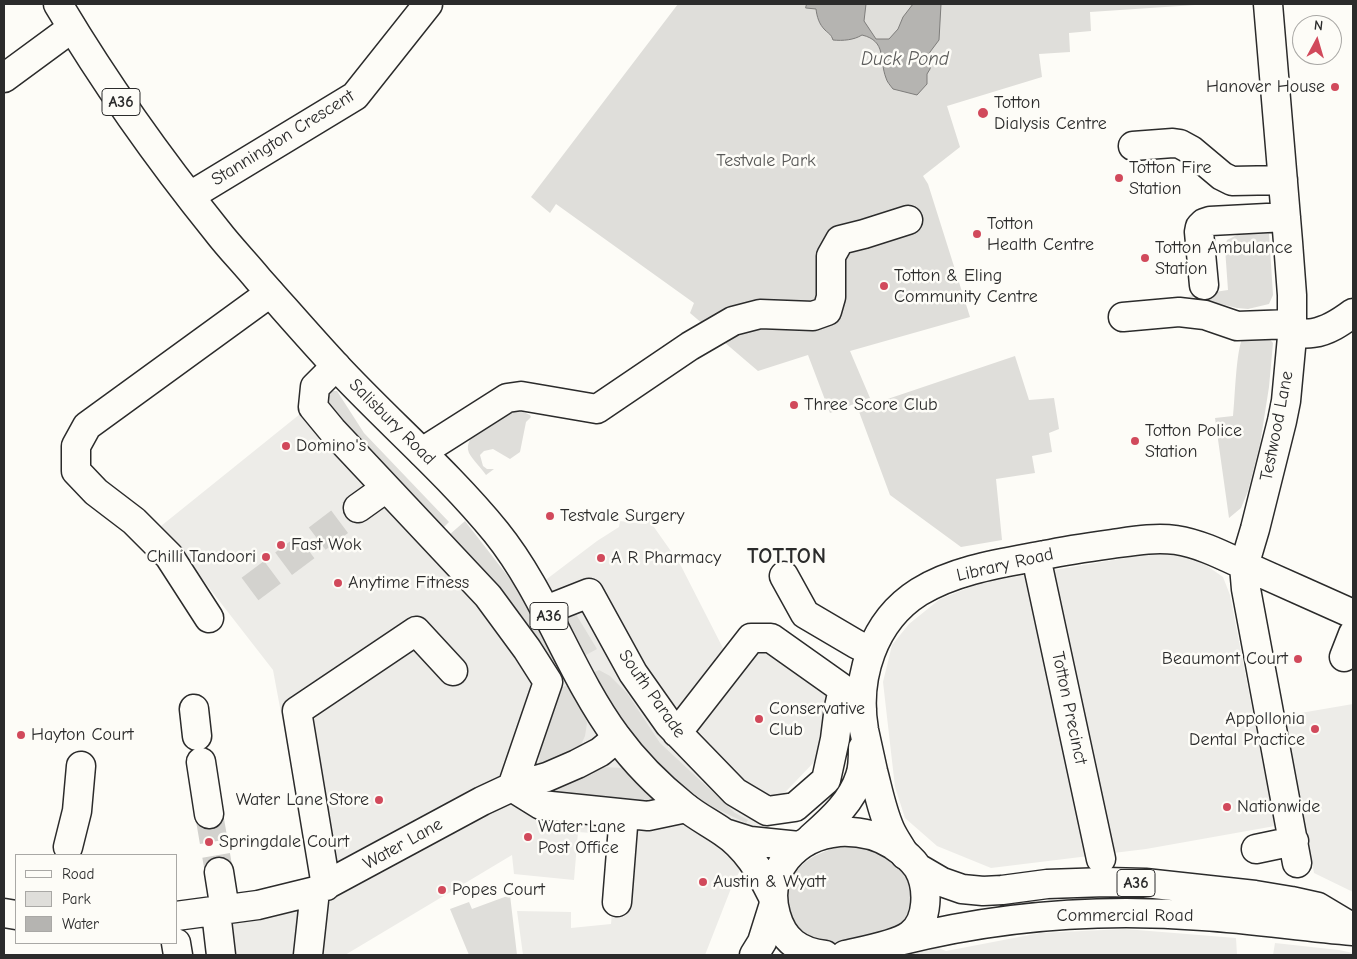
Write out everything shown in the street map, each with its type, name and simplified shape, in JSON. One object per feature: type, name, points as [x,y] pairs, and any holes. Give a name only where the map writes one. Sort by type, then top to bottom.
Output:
[{"type":"street","name":"Salisbury Road","points":[[58,4],[132,119],[218,232],[336,366],[470,502],[497,534],[524,573],[546,610],[597,708],[617,738],[650,775],[686,808],[726,834],[744,851],[761,873],[773,901],[777,921],[783,933],[794,944],[806,951],[824,955]]},
{"type":"street","name":"Stannington Crescent","points":[[190,196],[355,96],[428,4]]},
{"type":"street","name":"Testwood Lane","points":[[1256,849],[1296,852],[1246,589],[1244,566],[1282,421],[1286,400],[1292,328],[1286,217],[1268,4]]},
{"type":"street","points":[[4,78],[72,28]]},
{"type":"street","points":[[1133,146],[1180,144],[1191,150],[1222,176],[1232,181],[1283,180]]},
{"type":"street","points":[[1204,285],[1200,226],[1210,221],[1286,217]]},
{"type":"street","points":[[422,452],[507,398],[521,396],[597,408],[690,346],[733,321],[760,314],[813,316],[827,311],[831,297],[831,256],[840,240],[908,220]]},
{"type":"street","points":[[209,618],[169,556],[134,521],[96,492],[76,471],[76,446],[87,426],[270,293]]},
{"type":"street","points":[[1123,317],[1179,312],[1205,315],[1237,326],[1292,328],[1313,333],[1332,327],[1353,313]]},
{"type":"street","points":[[336,366],[315,387],[313,407],[332,430],[488,596],[527,649],[548,682],[512,787],[541,805],[648,816],[686,808]]},
{"type":"street","points":[[358,508],[386,488]]},
{"type":"street","name":"Library Road","points":[[754,955],[762,942],[773,901],[775,879],[781,865],[789,854],[833,818],[853,793],[861,776],[855,715],[870,651],[884,626],[894,613],[920,592],[962,573],[1036,557],[1147,539],[1160,539],[1191,543],[1353,614]]},
{"type":"street","name":"Totton Precinct","points":[[1036,557],[1101,859]]},
{"type":"street","points":[[784,576],[805,614],[870,651]]},
{"type":"street","name":"South Parade","points":[[546,610],[589,593],[633,674],[676,733],[735,792],[767,811],[795,807],[826,780],[835,738],[855,715]]},
{"type":"street","points":[[308,955],[320,888],[298,711],[416,631],[453,671]]},
{"type":"street","points":[[676,733],[751,638],[772,638],[843,689],[855,715]]},
{"type":"street","points":[[194,709],[197,736]]},
{"type":"street","name":"Library Road","points":[[855,715],[887,820],[895,838],[912,862],[924,884],[924,907],[918,927],[910,935],[899,941]]},
{"type":"street","name":"Water Lane","points":[[178,916],[258,905],[320,888],[482,801],[512,787],[547,777],[577,764],[600,752],[617,738]]},
{"type":"street","points":[[201,762],[209,814]]},
{"type":"street","points":[[68,847],[76,811],[80,766]]},
{"type":"street","points":[[617,902],[624,814]]},
{"type":"street","name":"Commercial Road","points":[[805,842],[828,833],[848,832],[883,838],[898,848],[912,862],[949,884],[962,889],[983,891],[1047,884],[1145,883],[1255,895],[1318,907],[1353,930]]},
{"type":"street","name":"Salisbury Road","points":[[726,834],[750,841],[805,842]]},
{"type":"street","points":[[218,872],[221,955]]},
{"type":"street","name":"Commercial Road","points":[[845,955],[930,933],[1002,920],[1073,914],[1135,913],[1186,915],[1353,930]]},
{"type":"shaded area","points":[[305,410],[498,616],[597,541],[619,527],[620,521],[646,524],[649,520],[680,564],[728,658],[750,632],[851,688],[818,758],[770,808],[730,891],[705,955],[523,955],[517,911],[571,912],[571,928],[611,924],[619,835],[578,832],[574,880],[514,874],[512,855],[345,955],[231,955],[219,899],[312,879],[273,670],[161,526]]},
{"type":"shaded area","points":[[1167,551],[1200,561],[1223,577],[1230,595],[1275,826],[1146,849],[991,868],[937,846],[905,818],[895,787],[883,682],[892,645],[909,624],[940,599],[983,582]]},
{"type":"shaded area","points":[[1353,704],[1353,892],[1314,873],[1283,716]]},
{"type":"shaded area","points":[[1125,929],[1236,938],[1237,955],[875,955],[924,942],[946,951],[1040,933]]},
{"type":"shaded area","points":[[1275,943],[1339,950],[1353,953],[1353,955],[1273,955]]},
{"type":"green space","name":"Testvale Park","points":[[678,4],[1210,4],[1090,12],[1091,31],[1069,33],[1070,52],[1039,54],[1042,77],[947,106],[960,147],[923,176],[928,184],[970,317],[850,351],[870,398],[830,413],[808,355],[758,371],[690,313],[694,303],[556,204],[550,213],[531,197]]},
{"type":"green space","points":[[1264,229],[1269,233],[1273,295],[1269,304],[1248,309],[1237,308],[1188,296],[1228,290],[1225,248],[1227,240],[1245,231]]},
{"type":"green space","points":[[1267,336],[1273,343],[1269,387],[1260,444],[1248,491],[1241,508],[1229,518],[1215,418],[1233,416],[1237,363],[1243,337]]},
{"type":"green space","points":[[1015,356],[1029,400],[1054,398],[1059,429],[1049,433],[1052,452],[1032,456],[1035,473],[996,479],[1002,540],[961,547],[890,495],[858,409]]},
{"type":"green space","points":[[333,391],[337,391],[364,433],[449,522],[443,528],[326,409],[326,397]]},
{"type":"green space","points":[[514,411],[521,411],[531,417],[526,422],[520,452],[510,459],[493,449],[484,451],[480,455],[483,466],[487,469],[494,469],[486,475],[469,453],[468,446],[471,439],[483,426]]},
{"type":"green space","points":[[465,521],[514,584],[561,668],[554,671],[449,535]]},
{"type":"green space","points":[[574,611],[597,649],[584,656],[572,634],[568,621]]},
{"type":"green space","points":[[599,670],[610,676],[627,693],[660,743],[735,813],[748,820],[746,823],[690,794],[660,769],[620,720],[592,673]]},
{"type":"green space","points":[[568,685],[583,709],[587,723],[585,736],[579,749],[539,767],[540,745],[558,689]]},
{"type":"green space","points":[[600,767],[625,768],[651,795],[653,800],[649,805],[552,794],[552,790]]},
{"type":"green space","points":[[845,846],[869,849],[896,865],[906,875],[910,883],[910,903],[905,920],[894,930],[847,944],[830,945],[816,940],[801,929],[790,913],[788,894],[794,875],[800,867],[821,853]]},
{"type":"green space","points":[[510,895],[517,955],[469,955],[450,909],[469,902],[472,909]]},
{"type":"water","name":"Duck Pond","points":[[807,4],[866,4],[864,21],[876,39],[889,39],[898,29],[903,17],[913,4],[941,4],[939,40],[930,52],[931,62],[927,74],[927,84],[917,95],[893,89],[886,79],[881,52],[875,42],[862,35],[848,40],[833,40],[820,23],[816,9],[806,8]]},
{"type":"tunnel","points":[[250,589],[358,508]]},
{"type":"tunnel","points":[[209,814],[219,872]]},
{"type":"place","name":"Hanover House","points":[[1335,87]]},
{"type":"place","name":"Totton Dialysis Centre","points":[[983,113]]},
{"type":"place","name":"Totton Fire Station","points":[[1119,178]]},
{"type":"place","name":"Totton Health Centre","points":[[977,234]]},
{"type":"place","name":"Totton Ambulance Station","points":[[1145,258]]},
{"type":"place","name":"Totton & Eling Community Centre","points":[[884,286]]},
{"type":"place","name":"Three Score Club","points":[[794,405]]},
{"type":"place","name":"Totton Police Station","points":[[1135,441]]},
{"type":"place","name":"Domino's","points":[[286,446]]},
{"type":"place","name":"Testvale Surgery","points":[[550,516]]},
{"type":"place","name":"Fast Wok","points":[[281,545]]},
{"type":"place","name":"Chilli Tandoori","points":[[266,557]]},
{"type":"place","name":"A R Pharmacy","points":[[601,558]]},
{"type":"place","name":"Anytime Fitness","points":[[338,583]]},
{"type":"place","name":"Beaumont Court","points":[[1298,659]]},
{"type":"place","name":"Conservative Club","points":[[759,719]]},
{"type":"place","name":"Appollonia Dental Practice","points":[[1315,729]]},
{"type":"place","name":"Hayton Court","points":[[21,735]]},
{"type":"place","name":"Water Lane Store","points":[[379,800]]},
{"type":"place","name":"Nationwide","points":[[1227,807]]},
{"type":"place","name":"Water Lane Post Office","points":[[528,837]]},
{"type":"place","name":"Springdale Court","points":[[209,842]]},
{"type":"place","name":"Austin & Wyatt","points":[[703,882]]},
{"type":"place","name":"Popes Court","points":[[442,890]]},
{"type":"district","name":"TOTTON","points":[[787,557]]}]
